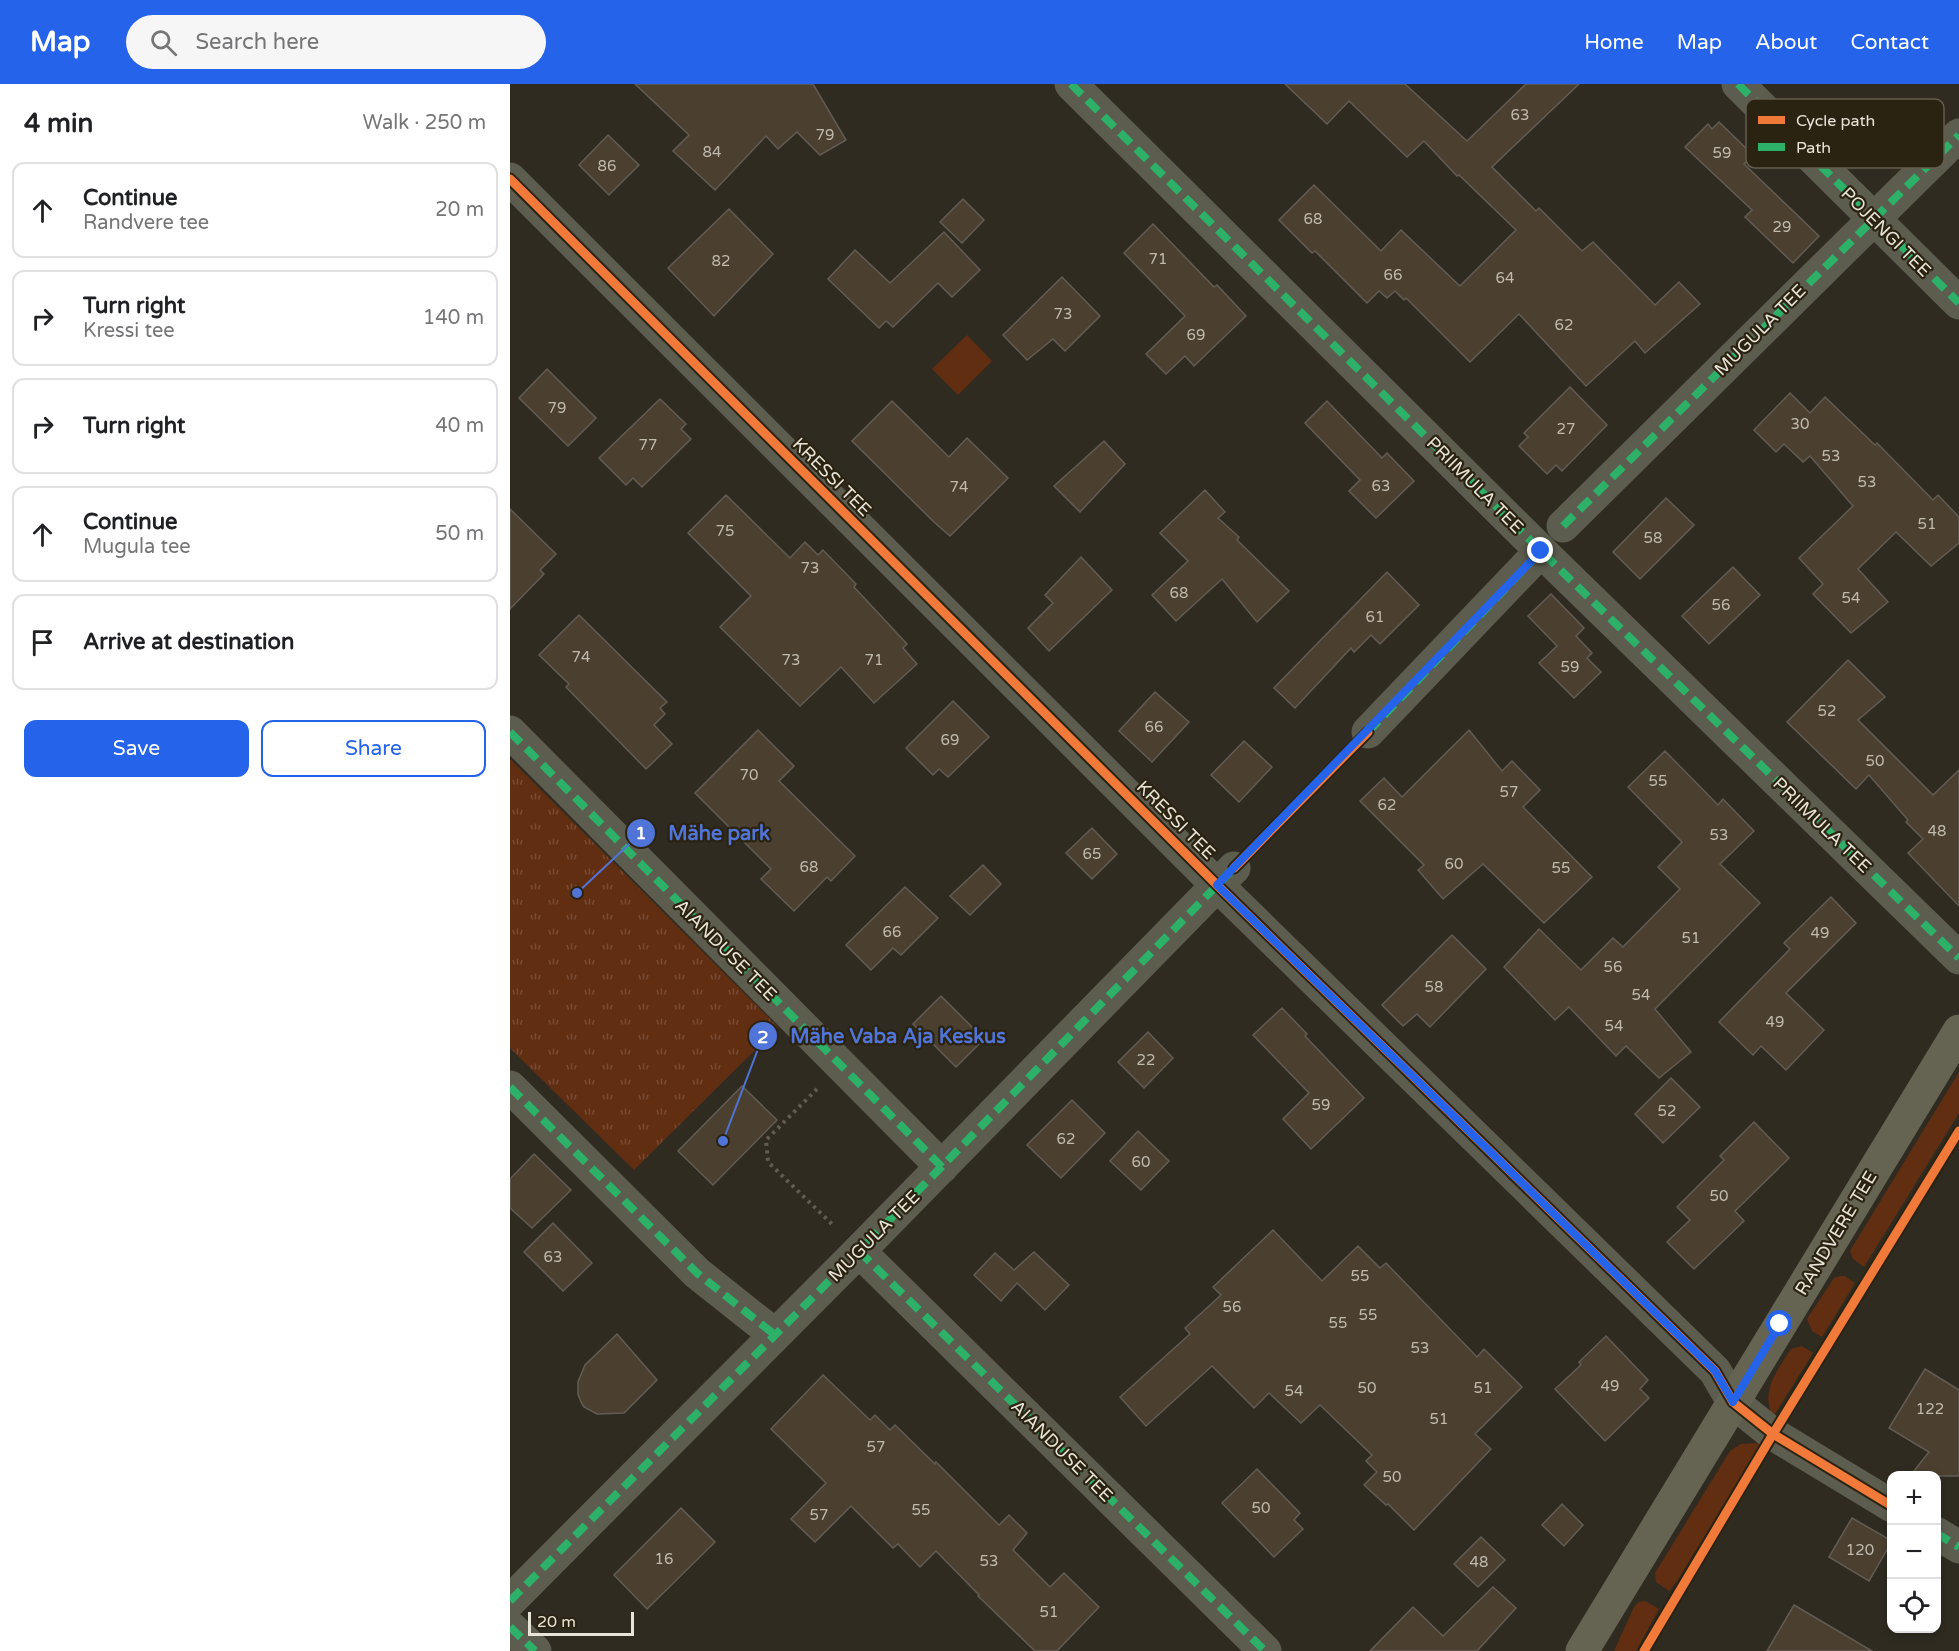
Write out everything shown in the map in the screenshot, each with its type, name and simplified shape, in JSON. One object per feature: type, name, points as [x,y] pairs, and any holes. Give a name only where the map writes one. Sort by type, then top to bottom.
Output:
[{"type":"main road","name":"RANDVERE TEE","points":[[1582,1651],[1959,1031]]},
{"type":"street","name":"PRIIMULA TEE","points":[[1071,84],[1541,551],[1959,958]]},
{"type":"street","name":"POJENGI TEE","points":[[1737,84],[1752,99]]},
{"type":"street","name":"MUGULA TEE","points":[[1944,149],[1959,135]]},
{"type":"street","name":"POJENGI TEE","points":[[1822,168],[1959,303]]},
{"type":"street","name":"MUGULA TEE","points":[[1563,526],[1925,168]]},
{"type":"street","name":"KRESSI TEE","points":[[510,179],[1225,876],[1715,1371],[1733,1402],[1773,1434],[1887,1503]]},
{"type":"street","points":[[1368,732],[1541,551]]},
{"type":"street","name":"AIANDUSE TEE","points":[[510,732],[942,1167]]},
{"type":"street","name":"MUGULA TEE","points":[[510,1600],[942,1167],[1225,876]]},
{"type":"street","points":[[510,1087],[697,1273],[775,1335]]},
{"type":"street","name":"AIANDUSE TEE","points":[[859,1251],[1265,1651]]},
{"type":"street","points":[[1941,1536],[1959,1546]]},
{"type":"street","points":[[510,1627],[535,1651]]},
{"type":"path","points":[[840,1065],[766,1140],[768,1162],[859,1251]]},
{"type":"green space","points":[[967,335],[992,361],[958,395],[932,369]]},
{"type":"green space","points":[[510,759],[778,1027],[634,1170],[510,1048]]},
{"type":"green space","points":[[1959,1072],[1959,1113],[1864,1267],[1853,1259],[1850,1251]]},
{"type":"green space","points":[[1845,1276],[1855,1283],[1822,1337],[1812,1331],[1807,1319],[1834,1278]]},
{"type":"green space","points":[[1802,1346],[1813,1353],[1773,1417],[1768,1398],[1772,1381],[1791,1349]]},
{"type":"green space","points":[[1741,1444],[1761,1444],[1669,1591],[1656,1582],[1655,1573],[1730,1451]]},
{"type":"green space","points":[[1645,1601],[1659,1609],[1636,1651],[1614,1651],[1634,1607],[1639,1602]]},
{"type":"building","points":[[635,84],[813,84],[846,140],[820,155],[797,132],[778,149],[766,136],[715,190],[673,151],[689,135]]},
{"type":"building","points":[[1285,84],[1405,84],[1467,141],[1526,84],[1579,84],[1492,167],[1536,211],[1539,208],[1582,251],[1593,242],[1655,305],[1679,282],[1700,304],[1645,353],[1635,341],[1586,386],[1519,314],[1470,362],[1406,298],[1404,300],[1395,291],[1387,298],[1379,291],[1367,303],[1315,251],[1312,253],[1279,220],[1314,185],[1381,251],[1401,230],[1460,286],[1516,230],[1459,175],[1457,176],[1424,141],[1407,157],[1349,101],[1327,124]]},
{"type":"building","points":[[1719,122],[1746,148],[1744,164],[1746,168],[1819,236],[1793,263],[1745,217],[1752,210],[1685,147],[1708,124],[1712,129]]},
{"type":"building","points":[[608,135],[639,165],[609,195],[579,165]]},
{"type":"building","points":[[963,199],[984,220],[962,243],[940,222]]},
{"type":"building","points":[[729,209],[773,254],[714,316],[668,268]]},
{"type":"building","points":[[1153,224],[1214,287],[1217,285],[1246,316],[1194,366],[1185,356],[1166,374],[1146,354],[1185,316],[1124,253]]},
{"type":"building","points":[[944,232],[980,270],[952,297],[938,283],[893,327],[886,321],[879,328],[828,279],[855,250],[890,283]]},
{"type":"building","points":[[1062,277],[1100,316],[1065,351],[1053,339],[1027,360],[1003,335]]},
{"type":"building","points":[[547,369],[596,418],[568,446],[519,398]]},
{"type":"building","points":[[1570,387],[1607,425],[1562,471],[1556,465],[1547,474],[1519,446],[1528,437],[1524,433]]},
{"type":"building","points":[[1790,393],[1810,413],[1825,397],[1875,445],[1877,443],[1933,500],[1938,495],[1959,517],[1959,543],[1931,566],[1896,532],[1858,569],[1888,602],[1851,633],[1813,594],[1823,584],[1799,558],[1853,506],[1810,456],[1803,462],[1784,444],[1776,452],[1754,430]]},
{"type":"building","points":[[660,399],[686,424],[681,429],[691,439],[642,487],[633,478],[626,485],[599,458]]},
{"type":"building","points":[[892,401],[949,457],[967,438],[1008,478],[950,536],[852,441]]},
{"type":"building","points":[[1327,401],[1382,458],[1387,453],[1414,481],[1376,518],[1349,491],[1360,480],[1305,423]]},
{"type":"building","points":[[1104,441],[1125,464],[1080,512],[1054,486]]},
{"type":"building","points":[[1205,490],[1225,512],[1218,518],[1239,537],[1237,540],[1289,591],[1257,622],[1222,579],[1176,621],[1152,595],[1188,561],[1160,533]]},
{"type":"building","points":[[726,495],[790,558],[805,542],[818,555],[823,550],[856,584],[854,587],[907,644],[903,648],[917,664],[874,703],[841,667],[800,706],[720,627],[751,596],[688,533]]},
{"type":"building","points":[[1666,498],[1694,525],[1640,579],[1613,552]]},
{"type":"building","points":[[510,509],[556,554],[540,570],[544,574],[510,609]]},
{"type":"building","points":[[1081,557],[1112,590],[1049,651],[1028,628],[1053,603],[1045,595]]},
{"type":"building","points":[[1733,567],[1760,595],[1709,644],[1682,616]]},
{"type":"building","points":[[1387,572],[1419,605],[1380,644],[1371,635],[1354,652],[1351,648],[1295,708],[1274,688]]},
{"type":"building","points":[[1551,594],[1584,628],[1576,636],[1592,653],[1587,658],[1601,672],[1574,698],[1539,663],[1557,646],[1528,616]]},
{"type":"building","points":[[579,615],[667,702],[660,708],[665,714],[654,725],[672,744],[646,769],[566,687],[569,684],[539,655]]},
{"type":"building","points":[[1848,660],[1885,697],[1858,720],[1933,795],[1959,770],[1959,906],[1908,853],[1923,839],[1906,822],[1908,820],[1869,775],[1856,789],[1787,722]]},
{"type":"building","points":[[1155,692],[1189,722],[1152,762],[1119,731]]},
{"type":"building","points":[[953,701],[989,737],[948,777],[939,769],[933,775],[906,748]]},
{"type":"building","points":[[758,730],[794,766],[779,781],[855,856],[831,881],[827,877],[794,911],[761,879],[771,869],[695,793]]},
{"type":"building","points":[[1469,730],[1502,771],[1512,761],[1540,790],[1523,807],[1592,877],[1544,923],[1483,864],[1443,899],[1418,870],[1424,865],[1360,801],[1384,778],[1402,797]]},
{"type":"building","points":[[1244,741],[1272,767],[1239,802],[1211,775]]},
{"type":"building","points":[[1665,751],[1718,805],[1723,799],[1754,831],[1720,864],[1760,903],[1655,1009],[1691,1052],[1659,1078],[1626,1046],[1616,1056],[1569,1007],[1555,1020],[1504,967],[1539,929],[1581,970],[1613,938],[1623,947],[1680,889],[1658,867],[1682,842],[1628,787]]},
{"type":"building","points":[[1092,828],[1117,854],[1092,879],[1066,853]]},
{"type":"building","points":[[983,865],[1001,884],[970,915],[950,896]]},
{"type":"building","points":[[905,887],[938,918],[901,955],[893,948],[871,970],[846,945]]},
{"type":"building","points":[[1831,897],[1856,923],[1786,993],[1824,1030],[1786,1070],[1761,1046],[1753,1055],[1719,1022],[1790,949],[1784,943]]},
{"type":"building","points":[[1452,935],[1486,969],[1430,1027],[1417,1014],[1403,1026],[1382,1005]]},
{"type":"building","points":[[941,996],[984,1039],[956,1067],[913,1024]]},
{"type":"building","points":[[1282,1008],[1307,1034],[1305,1036],[1364,1098],[1311,1149],[1283,1119],[1309,1093],[1253,1035]]},
{"type":"building","points":[[1148,1032],[1173,1058],[1144,1088],[1118,1062]]},
{"type":"building","points":[[1671,1078],[1700,1107],[1663,1143],[1635,1114]]},
{"type":"building","points":[[742,1086],[777,1120],[713,1185],[678,1151]]},
{"type":"building","points":[[1072,1100],[1105,1133],[1061,1178],[1027,1145]]},
{"type":"building","points":[[1754,1122],[1789,1158],[1735,1211],[1744,1221],[1694,1269],[1667,1242],[1690,1220],[1677,1207],[1724,1160],[1720,1156]]},
{"type":"building","points":[[1138,1131],[1169,1161],[1141,1190],[1110,1161]]},
{"type":"building","points":[[534,1154],[571,1190],[532,1228],[510,1208],[510,1179]]},
{"type":"building","points":[[553,1223],[592,1263],[563,1291],[524,1252]]},
{"type":"building","points":[[1273,1230],[1322,1281],[1358,1246],[1380,1268],[1386,1263],[1477,1357],[1484,1349],[1522,1387],[1475,1434],[1491,1449],[1414,1530],[1388,1504],[1386,1505],[1364,1485],[1377,1472],[1366,1461],[1372,1455],[1320,1405],[1301,1423],[1269,1393],[1254,1408],[1212,1366],[1146,1426],[1120,1397],[1190,1334],[1185,1328],[1221,1295],[1213,1287]]},
{"type":"building","points":[[1034,1252],[1069,1285],[1045,1310],[1017,1283],[1001,1301],[974,1275],[995,1253],[1014,1270]]},
{"type":"building","points":[[617,1334],[657,1380],[624,1413],[597,1414],[584,1407],[581,1402],[578,1382],[585,1365]]},
{"type":"building","points":[[1606,1336],[1648,1380],[1640,1389],[1649,1398],[1605,1441],[1555,1389],[1581,1365],[1579,1362]]},
{"type":"building","points":[[1925,1369],[1959,1390],[1959,1476],[1941,1476],[1941,1471],[1914,1471],[1929,1452],[1889,1428]]},
{"type":"building","points":[[823,1375],[870,1420],[875,1415],[890,1430],[895,1425],[999,1525],[1009,1515],[1027,1533],[1013,1550],[1050,1587],[1064,1573],[1099,1607],[1057,1651],[1035,1651],[978,1596],[936,1551],[920,1567],[898,1544],[893,1548],[851,1506],[815,1542],[791,1519],[826,1483],[771,1429]]},
{"type":"building","points":[[1257,1469],[1300,1513],[1294,1520],[1303,1529],[1274,1557],[1222,1503]]},
{"type":"building","points":[[1562,1504],[1583,1525],[1564,1546],[1542,1525]]},
{"type":"building","points":[[681,1508],[715,1542],[647,1609],[614,1575]]},
{"type":"building","points":[[1852,1518],[1887,1538],[1887,1550],[1869,1581],[1829,1557]]},
{"type":"building","points":[[1481,1537],[1505,1560],[1478,1587],[1454,1564]]},
{"type":"building","points":[[1493,1587],[1516,1608],[1477,1651],[1370,1651],[1413,1607],[1443,1636]]},
{"type":"building","points":[[1794,1605],[1872,1651],[1767,1651]]},
{"type":"marked path","points":[[1071,84],[1541,551],[1959,958]]},
{"type":"marked path","points":[[1738,84],[1753,99]]},
{"type":"marked path","points":[[1944,150],[1959,135]]},
{"type":"marked path","points":[[1823,168],[1959,303]]},
{"type":"marked path","points":[[1563,526],[1926,168]]},
{"type":"marked path","points":[[1368,732],[1541,551]]},
{"type":"marked path","points":[[510,732],[942,1167]]},
{"type":"marked path","points":[[510,1601],[859,1251],[1234,868]]},
{"type":"marked path","points":[[510,1087],[697,1273],[775,1335]]},
{"type":"marked path","points":[[859,1251],[1265,1651]]},
{"type":"marked path","points":[[1941,1536],[1959,1547]]},
{"type":"marked path","points":[[510,1627],[535,1651]]},
{"type":"cycle path","points":[[510,179],[1217,885],[1715,1371],[1733,1402],[1773,1434],[1887,1503]]},
{"type":"cycle path","points":[[1234,868],[1368,732]]},
{"type":"cycle path","points":[[1644,1651],[1773,1434],[1959,1131]]},
{"type":"place","name":"Mähe park","points":[[577,893]]},
{"type":"place","name":"Mähe Vaba Aja Keskus","points":[[723,1141]]},
{"type":"route","points":[[1541,551],[1368,732],[1217,885],[1715,1371],[1733,1402],[1780,1324]]}]
